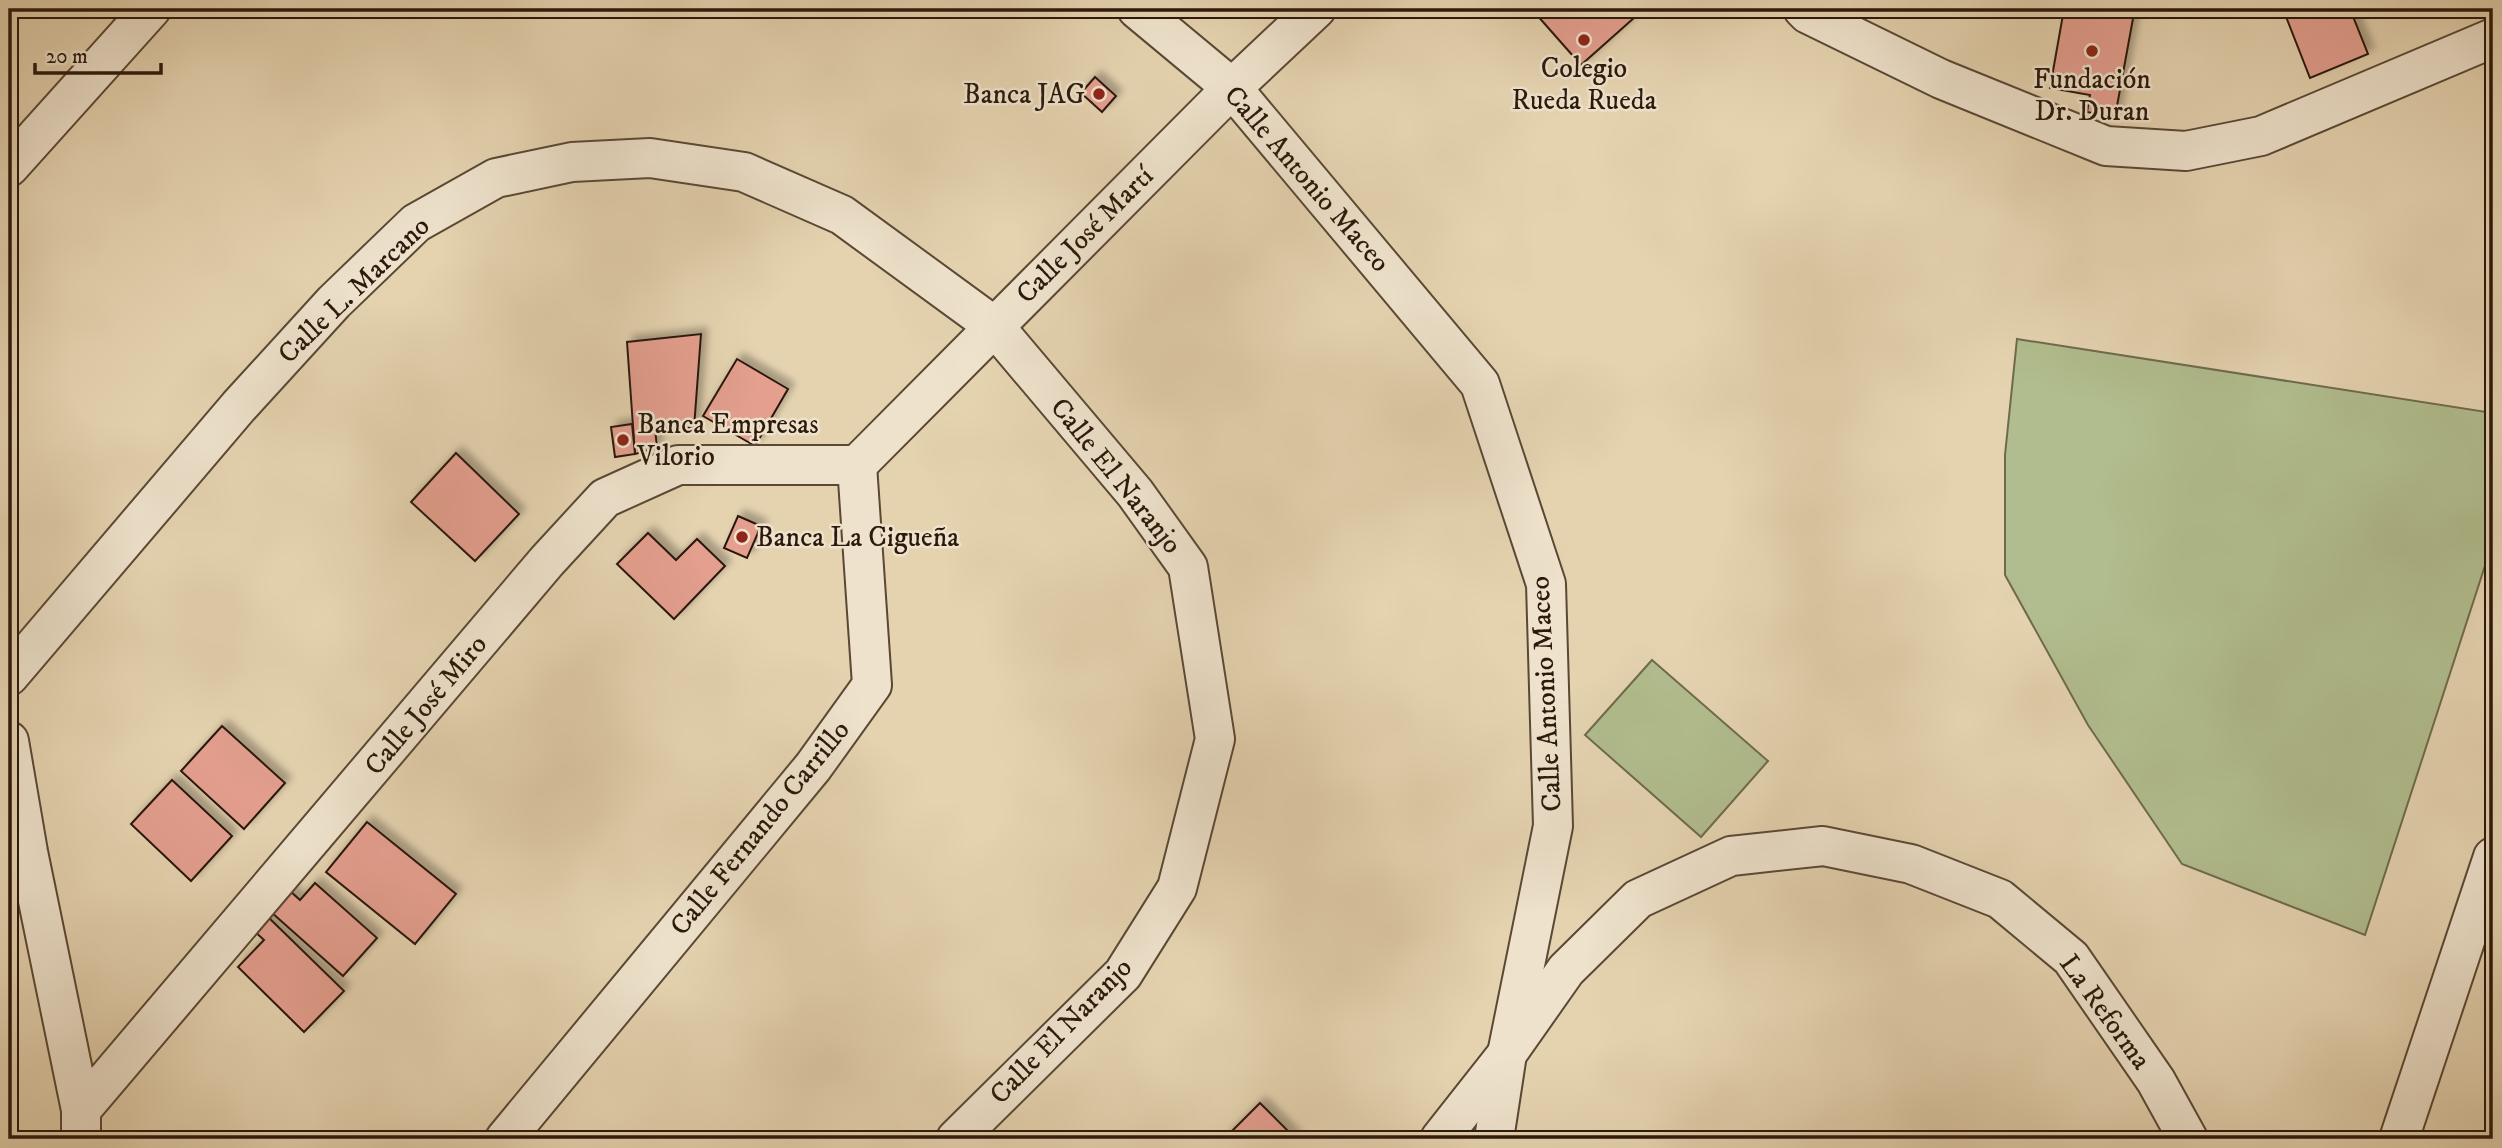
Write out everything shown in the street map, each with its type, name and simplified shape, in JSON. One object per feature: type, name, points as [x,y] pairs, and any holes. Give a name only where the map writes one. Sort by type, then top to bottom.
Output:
[{"type":"street","points":[[9,167],[151,9]]},
{"type":"street","name":"Calle Antonio Maceo","points":[[1137,9],[1232,88],[1480,384],[1546,584],[1553,825],[1507,1054],[1494,1139]]},
{"type":"street","name":"Calle José Martí","points":[[856,465],[1232,88],[1315,9]]},
{"type":"street","points":[[1803,9],[1808,14],[1941,79],[2106,146],[2186,151],[2261,136],[2493,38]]},
{"type":"street","name":"Calle L. Marcano","points":[[9,676],[239,406],[334,302],[416,223],[496,178],[572,162],[650,158],[744,172],[842,215],[994,326]]},
{"type":"street","name":"Calle El Naranjo","points":[[956,1139],[1122,974],[1177,888],[1215,739],[1188,567],[1135,493],[994,326]]},
{"type":"street","name":"Calle José Miro","points":[[81,1125],[547,561],[605,498],[678,465],[856,465]]},
{"type":"street","name":"Calle Fernando Carrillo","points":[[505,1139],[813,767],[872,685],[856,465]]},
{"type":"street","points":[[9,741],[81,1125]]},
{"type":"street","name":"La Reforma","points":[[1440,1139],[1507,1054],[1566,970],[1638,899],[1731,856],[1823,846],[1911,864],[2000,899],[2071,958],[2156,1081],[2188,1139]]},
{"type":"street","points":[[2399,1139],[2493,858]]},
{"type":"green space","points":[[2017,339],[2493,413],[2493,541],[2365,935],[2182,864],[2088,725],[2005,575],[2005,455]]},
{"type":"green space","points":[[1652,660],[1768,761],[1701,837],[1585,735]]},
{"type":"building","name":"Colegio Rueda Rueda","points":[[1542,9],[1644,9],[1581,65],[1536,14]]},
{"type":"building","name":"Fundación Dr. Duran","points":[[2064,9],[2109,9],[2134,13],[2115,117],[2087,112],[2090,95],[2050,88]]},
{"type":"building","points":[[2283,9],[2350,9],[2368,54],[2310,78]]},
{"type":"building","name":"Banca JAG","points":[[1095,77],[1116,96],[1102,112],[1081,93]]},
{"type":"building","points":[[701,334],[694,428],[655,428],[657,448],[635,454],[627,342]]},
{"type":"building","points":[[737,359],[788,389],[755,446],[703,416]]},
{"type":"building","name":"Banca Empresas Vilorio","points":[[632,424],[635,454],[615,457],[611,427]]},
{"type":"building","points":[[456,453],[519,514],[475,561],[411,502]]},
{"type":"building","name":"Banca La Cigueña","points":[[738,516],[761,526],[747,558],[724,548]]},
{"type":"building","points":[[648,533],[676,560],[697,539],[725,566],[674,619],[617,564]]},
{"type":"building","points":[[222,726],[285,783],[244,829],[181,771]]},
{"type":"building","points":[[172,780],[232,836],[191,881],[131,824]]},
{"type":"building","points":[[367,822],[456,894],[415,944],[326,872]]},
{"type":"building","points":[[315,883],[377,938],[343,976],[271,912],[290,891],[300,900]]},
{"type":"building","points":[[266,915],[344,991],[304,1032],[238,967],[264,940],[252,929]]},
{"type":"building","points":[[1260,1103],[1296,1139],[1224,1139]]},
{"type":"place","name":"Colegio Rueda Rueda","points":[[1584,40]]},
{"type":"place","name":"Fundación Dr. Duran","points":[[2092,51]]},
{"type":"place","name":"Banca JAG","points":[[1099,94]]},
{"type":"place","name":"Banca Empresas Vilorio","points":[[623,440]]},
{"type":"place","name":"Banca La Cigueña","points":[[742,537]]}]
